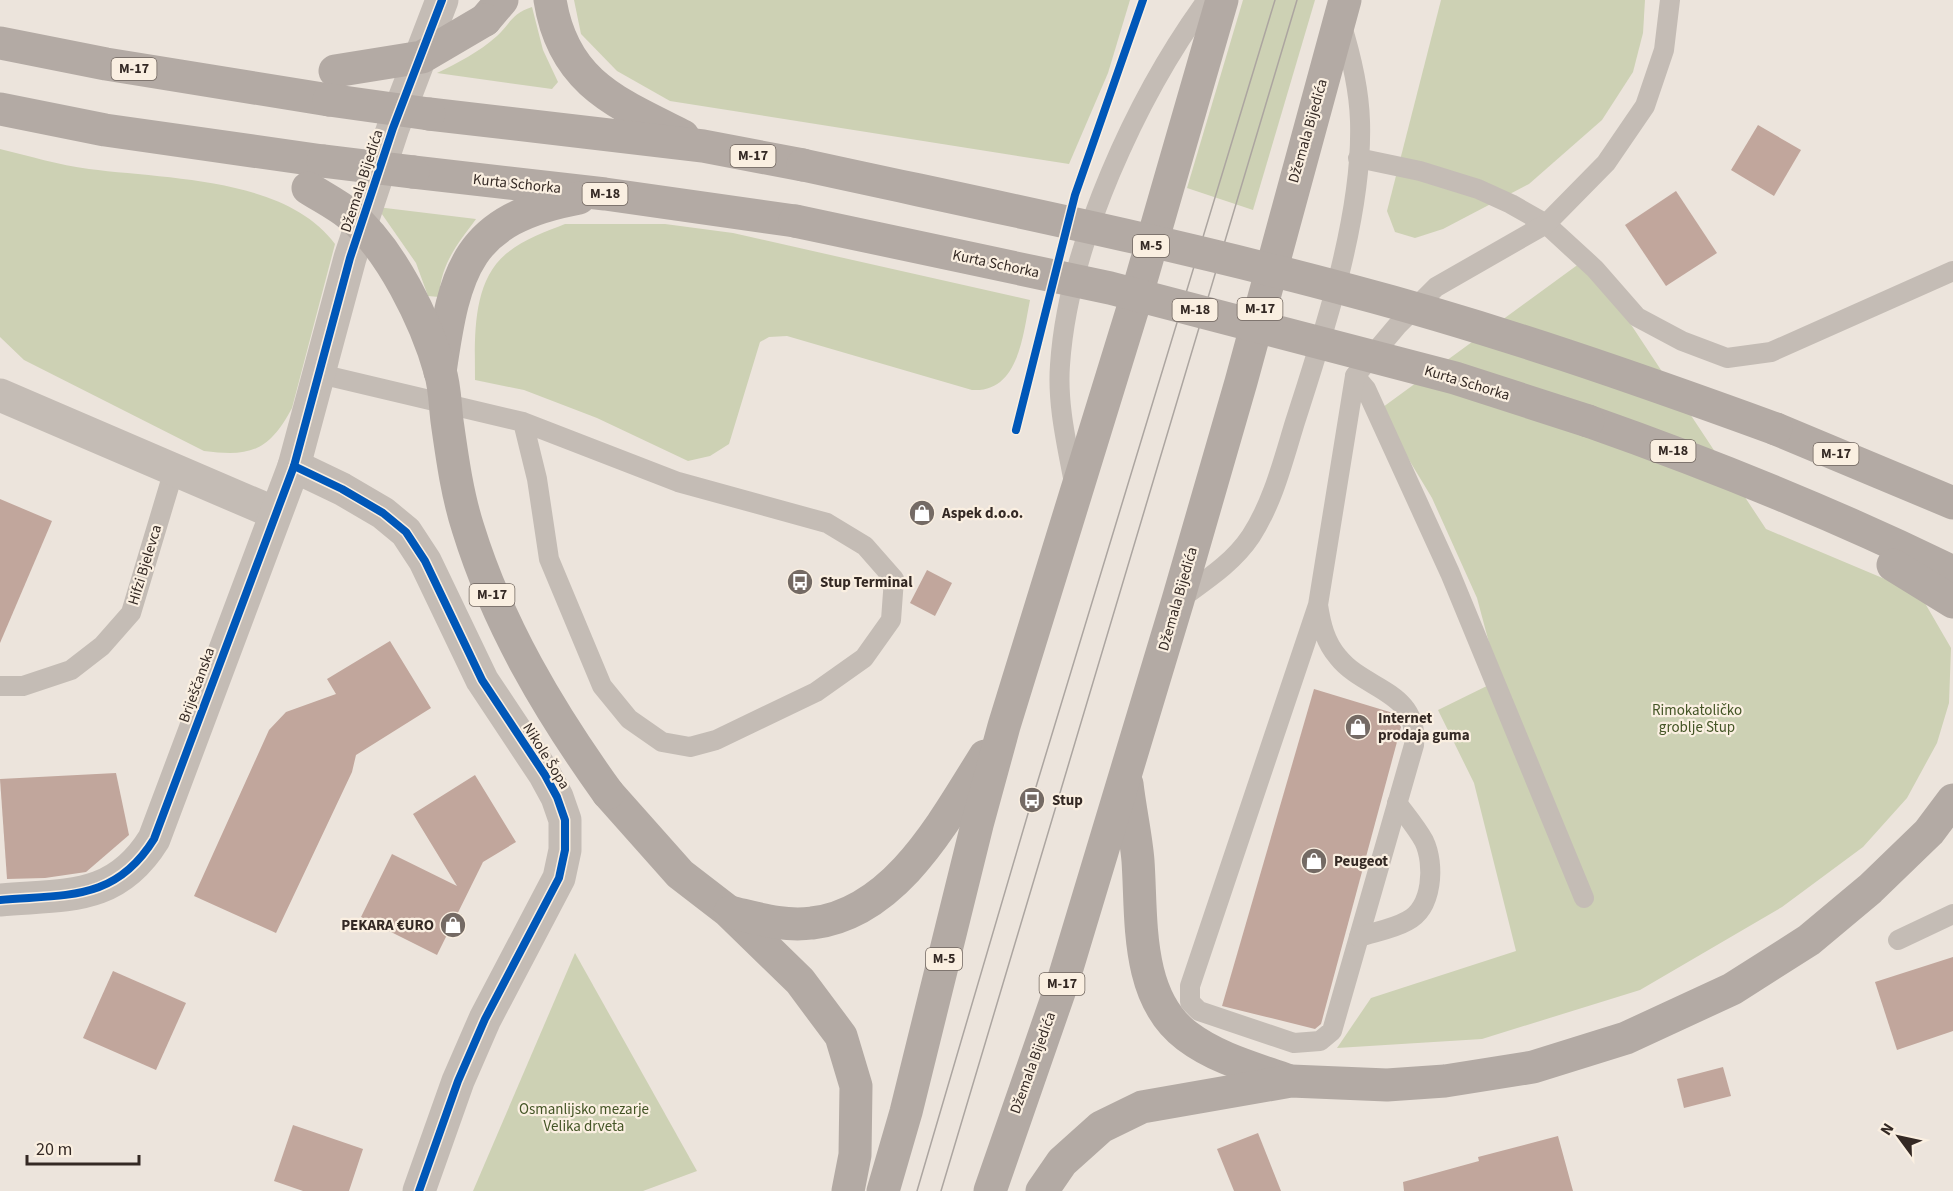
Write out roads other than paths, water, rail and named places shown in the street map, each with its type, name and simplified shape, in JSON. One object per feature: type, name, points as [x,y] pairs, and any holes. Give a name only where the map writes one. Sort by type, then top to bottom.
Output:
[{"type":"main road","points":[[550,0],[553,18],[565,52],[586,78],[619,103],[703,146]]},
{"type":"main road","name":"M-5","points":[[883,1191],[906,1112],[977,825],[1004,726],[1133,308],[1222,0]]},
{"type":"main road","name":"Džemala Bijedića","points":[[990,1191],[1064,978],[1126,775],[1241,382],[1342,9]]},
{"type":"main road","points":[[332,86],[422,57],[493,10]]},
{"type":"main road","name":"M-17","points":[[0,43],[269,92],[332,86],[429,114],[703,146],[803,165],[1116,234],[1350,290],[1462,322],[1623,373],[1776,429],[1895,479],[1934,481],[1953,477]]},
{"type":"main road","name":"Kurta Schorka","points":[[0,109],[105,130],[232,150],[315,175],[413,172],[605,194],[795,221],[1110,288],[1455,378],[1588,421],[1756,483],[1855,524],[1953,572]]},
{"type":"main road","name":"M-17","points":[[315,175],[391,261],[413,304],[440,372],[451,448],[467,527],[497,606],[531,675],[571,741],[608,792],[680,874],[728,911],[800,981],[841,1036],[856,1086],[855,1155],[848,1191]]},
{"type":"main road","points":[[440,372],[450,307],[462,271],[478,245],[502,224],[546,204],[605,194]]},
{"type":"main road","points":[[1895,479],[1953,503]]},
{"type":"main road","points":[[1855,524],[1886,561],[1953,602]]},
{"type":"main road","points":[[728,911],[778,923],[811,923],[846,915],[879,894],[909,867],[954,804],[1004,726]]},
{"type":"main road","points":[[1126,775],[1137,859],[1142,943],[1152,984],[1165,1010],[1185,1035],[1219,1056],[1291,1081]]},
{"type":"main road","points":[[1929,832],[1953,787]]},
{"type":"main road","points":[[1042,1191],[1062,1162],[1101,1127],[1142,1107],[1291,1081],[1387,1085],[1445,1082],[1533,1067],[1626,1038],[1732,989],[1809,939],[1870,889],[1929,832],[1953,800]]},
{"type":"street","name":"Džemala Bijedića","points":[[320,374],[350,258],[393,128],[442,0]]},
{"type":"street","name":"Briješčanska","points":[[0,900],[76,893],[101,887],[125,875],[140,861],[163,820],[294,466],[320,374]]},
{"type":"street","points":[[0,394],[275,513]]},
{"type":"street","name":"Nikole Šopa","points":[[294,466],[342,489],[383,513],[406,532],[425,561],[482,680],[544,775],[557,797],[565,820],[565,850],[559,878],[485,1019],[458,1081],[418,1191]]},
{"type":"lane","points":[[1075,491],[1063,426],[1060,366],[1070,300],[1084,246],[1101,198],[1134,125],[1161,73],[1206,0]]},
{"type":"lane","points":[[1318,605],[1322,629],[1338,657],[1373,685],[1399,700],[1410,711],[1415,730],[1414,745],[1332,1031],[1320,1041],[1294,1043],[1198,1011],[1190,1002],[1190,986],[1318,605],[1355,376],[1396,326],[1436,287],[1546,224],[1606,162],[1645,106],[1664,50],[1670,0]]},
{"type":"lane","points":[[1178,600],[1232,561],[1251,536],[1269,503],[1309,379],[1345,247],[1358,158],[1360,122],[1354,66],[1342,9]]},
{"type":"lane","points":[[1358,158],[1420,171],[1478,189],[1546,224],[1595,269],[1637,317],[1682,341],[1727,358],[1771,352],[1953,271]]},
{"type":"lane","points":[[320,374],[523,422],[678,482],[827,523],[865,546],[894,579],[891,620],[864,658],[816,692],[716,740],[690,747],[662,742],[629,719],[602,686],[549,559],[537,479],[523,422]]},
{"type":"lane","points":[[1355,376],[1366,389],[1450,573],[1584,898]]},
{"type":"lane","name":"Hifzi Bjelevca","points":[[0,686],[23,686],[71,670],[102,646],[130,613],[174,470]]},
{"type":"lane","points":[[1359,937],[1409,921],[1422,907],[1428,891],[1430,869],[1425,842],[1397,803]]},
{"type":"lane","points":[[1898,940],[1953,914]]},
{"type":"tram line","points":[[917,1191],[1032,800],[1275,0]]},
{"type":"tram line","points":[[941,1191],[1297,0]]},
{"type":"place","name":"Aspek d.o.o.","points":[[922,513]]},
{"type":"place","name":"Stup Terminal","points":[[800,582]]},
{"type":"place","name":"Internet prodaja guma","points":[[1358,727]]},
{"type":"place","name":"Stup","points":[[1032,800]]},
{"type":"place","name":"Peugeot","points":[[1314,861]]},
{"type":"place","name":"PEKARA €URO","points":[[453,925]]},
{"type":"park label","name":"Rimokatoličko groblje Stup","points":[[1697,718]]},
{"type":"park label","name":"Osmanlijsko mezarje Velika drveta","points":[[584,1118]]}]
